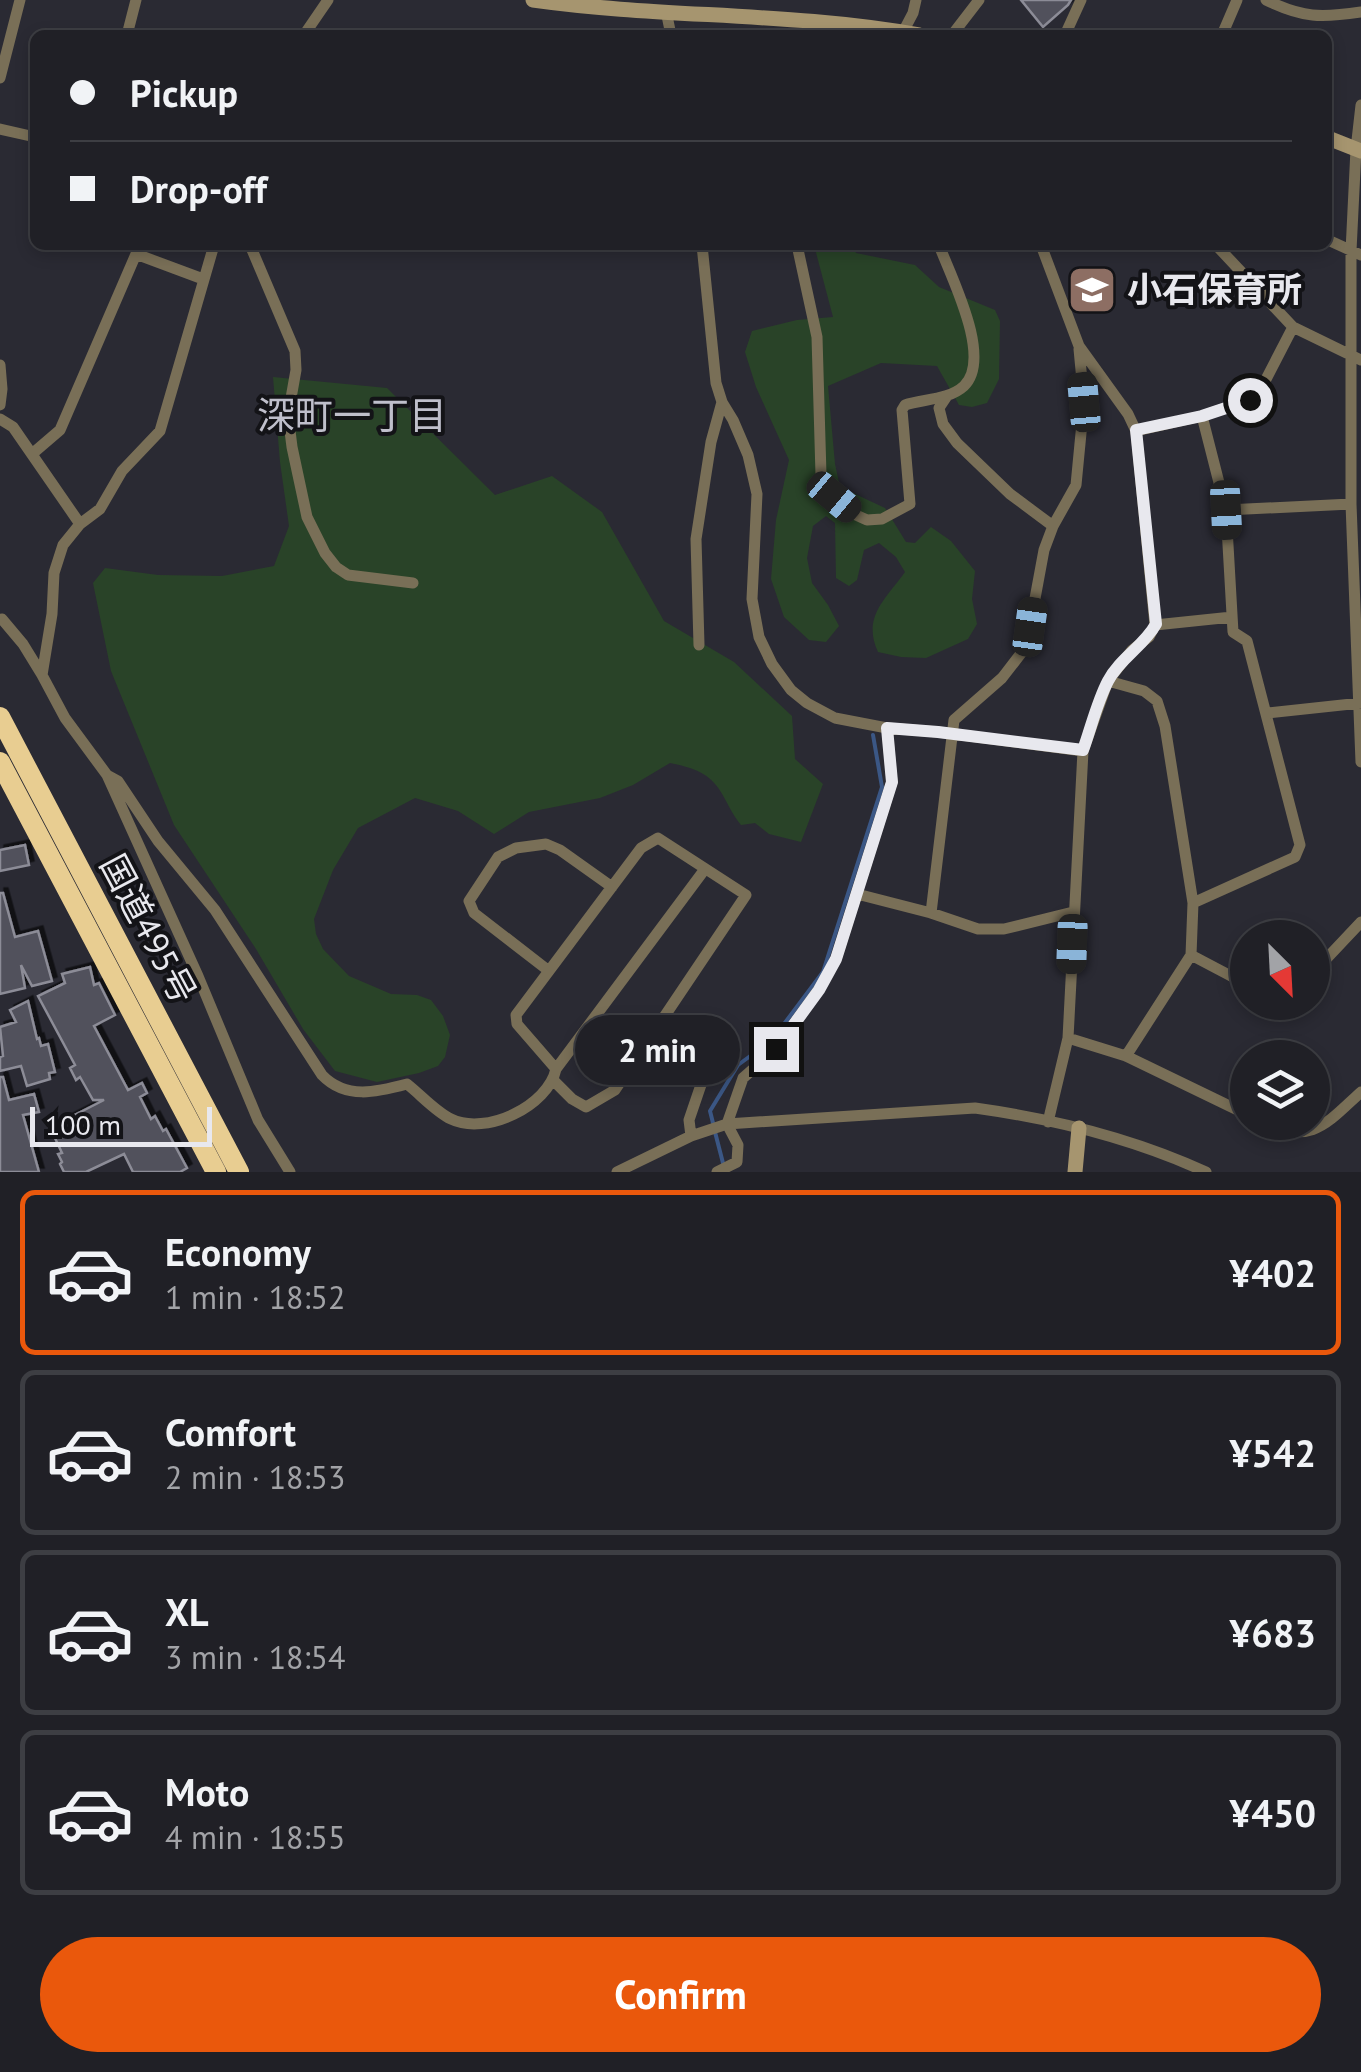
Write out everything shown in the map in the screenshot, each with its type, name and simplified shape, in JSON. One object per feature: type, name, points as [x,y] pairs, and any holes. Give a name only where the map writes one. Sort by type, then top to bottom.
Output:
[{"type":"highway","name":"国道495号","points":[[0,716],[239,1172]]},
{"type":"highway","name":"国道495号","points":[[0,762],[216,1172]]},
{"type":"street","points":[[0,78],[20,0]]},
{"type":"street","points":[[128,30],[136,0]]},
{"type":"street","points":[[307,30],[328,0]]},
{"type":"street","points":[[533,0],[816,20],[884,30]]},
{"type":"street","points":[[911,30],[916,0]]},
{"type":"street","points":[[956,30],[979,0]]},
{"type":"street","points":[[1067,30],[1081,0]]},
{"type":"street","points":[[1224,30],[1237,0]]},
{"type":"street","points":[[1266,0],[1293,13],[1314,16],[1361,12]]},
{"type":"street","points":[[666,12],[669,30]]},
{"type":"street","points":[[810,30],[816,20]]},
{"type":"street","points":[[1361,106],[1351,504],[1361,762]]},
{"type":"street","points":[[0,128],[30,136]]},
{"type":"street","points":[[1332,140],[1358,150]]},
{"type":"street","points":[[1332,242],[1356,253]]},
{"type":"street","points":[[42,675],[54,573],[63,544],[100,509],[122,470],[160,431],[212,250]]},
{"type":"street","points":[[252,250],[295,351],[296,370],[288,415],[307,517],[336,568],[348,575],[413,582]]},
{"type":"street","points":[[703,250],[716,384],[748,455],[756,494],[752,599],[760,637],[772,664],[807,703],[835,718],[887,728],[1083,750]]},
{"type":"street","points":[[797,250],[818,337],[822,475],[834,497],[866,520],[882,520],[910,504],[904,405],[947,396],[964,386],[971,374],[975,357],[968,322],[941,250]]},
{"type":"street","points":[[1043,250],[1079,346],[1136,430],[1156,624],[1149,637],[1132,650],[1108,681],[1083,750],[1068,1038],[1048,1122]]},
{"type":"street","points":[[1221,250],[1293,327],[1356,358]]},
{"type":"street","points":[[32,454],[60,430],[136,254],[203,280]]},
{"type":"street","points":[[1136,430],[1202,416],[1250,400],[1262,388],[1293,327]]},
{"type":"street","points":[[931,913],[954,720],[1002,678],[1026,647],[1040,567],[1054,526],[1076,485],[1084,402],[1079,346]]},
{"type":"street","points":[[0,364],[0,405]]},
{"type":"street","points":[[947,396],[939,408],[943,424],[957,443],[1010,494],[1054,526]]},
{"type":"street","points":[[698,645],[696,540],[711,442],[722,402]]},
{"type":"street","points":[[1193,904],[1295,857],[1300,845],[1248,640],[1233,632],[1226,510],[1202,416]]},
{"type":"street","points":[[0,419],[13,427],[80,524]]},
{"type":"street","points":[[1226,510],[1351,504]]},
{"type":"street","points":[[1,616],[107,776],[258,1120],[290,1172]]},
{"type":"street","points":[[1156,624],[1232,617]]},
{"type":"street","points":[[1108,681],[1144,690],[1157,700],[1165,726],[1193,904],[1191,955],[1126,1056]]},
{"type":"street","points":[[1268,713],[1360,703]]},
{"type":"street","points":[[717,1172],[737,1162],[738,1145],[727,1124],[743,1078],[776,1049],[819,990],[836,959],[892,782],[887,728]]},
{"type":"street","points":[[107,776],[118,780],[158,841],[215,910],[332,1085],[353,1093],[407,1084],[449,1118],[469,1125],[517,1114],[534,1102],[705,869]]},
{"type":"street","points":[[658,838],[746,895],[615,1090],[586,1107],[572,1099],[555,1075],[517,1024],[516,1015],[641,848],[658,838]]},
{"type":"street","points":[[549,971],[474,913],[469,901],[498,857],[516,848],[546,844],[612,887]]},
{"type":"street","points":[[857,894],[978,929],[1004,929],[1073,912]]},
{"type":"street","points":[[1330,955],[1361,922]]},
{"type":"street","points":[[1191,955],[1230,976]]},
{"type":"street","points":[[664,1017],[706,1073],[689,1120],[691,1136]]},
{"type":"street","points":[[1068,1038],[1126,1056],[1230,1106]]},
{"type":"street","points":[[1330,1121],[1361,1092]]},
{"type":"street","points":[[617,1172],[691,1136],[727,1124],[975,1108],[1078,1128],[1174,1157],[1206,1172]]},
{"type":"street","points":[[1075,1172],[1078,1128]]},
{"type":"green space","points":[[815,250],[854,250],[915,265],[939,287],[995,310],[1000,321],[999,379],[987,403],[959,405],[937,366],[881,363],[828,386],[840,487],[885,508],[906,542],[915,543],[931,527],[951,541],[975,571],[972,599],[977,624],[968,639],[926,658],[878,652],[874,619],[905,572],[896,557],[879,543],[864,550],[857,580],[849,586],[836,578],[835,523],[826,516],[813,526],[807,558],[812,583],[839,626],[826,642],[809,640],[784,617],[771,579],[776,520],[789,460],[756,387],[745,352],[752,331],[797,320],[833,317]]},
{"type":"green space","points":[[273,377],[387,388],[495,495],[552,476],[602,512],[664,621],[734,662],[792,716],[795,759],[823,784],[801,842],[769,834],[755,823],[741,825],[709,778],[670,763],[633,785],[600,798],[529,812],[494,834],[458,811],[415,798],[358,828],[333,870],[314,919],[316,934],[323,949],[349,976],[391,994],[431,1000],[450,1035],[445,1057],[438,1066],[377,1082],[335,1071],[303,1029],[256,949],[174,825],[111,671],[93,583],[105,568],[158,575],[222,576],[274,566],[289,526]]},
{"type":"building","points":[[1021,0],[1071,0],[1043,27]]},
{"type":"building","points":[[25,845],[29,865],[0,871],[0,850]]},
{"type":"building","points":[[0,893],[15,937],[38,931],[52,981],[32,986],[21,965],[25,988],[0,994]]},
{"type":"building","points":[[90,967],[94,985],[99,983],[115,1015],[94,1026],[128,1090],[142,1083],[147,1093],[140,1097],[151,1119],[155,1116],[163,1131],[166,1129],[187,1168],[180,1172],[133,1172],[124,1154],[86,1172],[64,1172],[60,1164],[58,1154],[62,1153],[53,1126],[104,1100],[93,1100],[80,1077],[76,1080],[70,1068],[75,1065],[38,996],[65,983],[62,974]]},
{"type":"building","points":[[28,1001],[37,1039],[41,1046],[48,1044],[55,1072],[49,1073],[50,1079],[27,1086],[21,1066],[0,1071],[0,1027],[16,1022],[10,1010]]},
{"type":"building","points":[[0,1077],[9,1100],[34,1094],[39,1112],[23,1115],[39,1172],[0,1172]]},
{"type":"waterway","points":[[713,1123],[710,1111],[738,1065],[772,1040],[823,972],[882,787],[873,735]]},
{"type":"waterway","points":[[715,1132],[724,1167]]},
{"type":"place","name":"小石保育所","points":[[1092,290]]},
{"type":"district","name":"深町一丁目","points":[[352,416]]},
{"type":"route","points":[[776,1049],[819,990],[836,959],[892,782],[887,728],[1083,750],[1108,681],[1132,650],[1149,637],[1156,624],[1136,430],[1202,416],[1250,400]]}]
